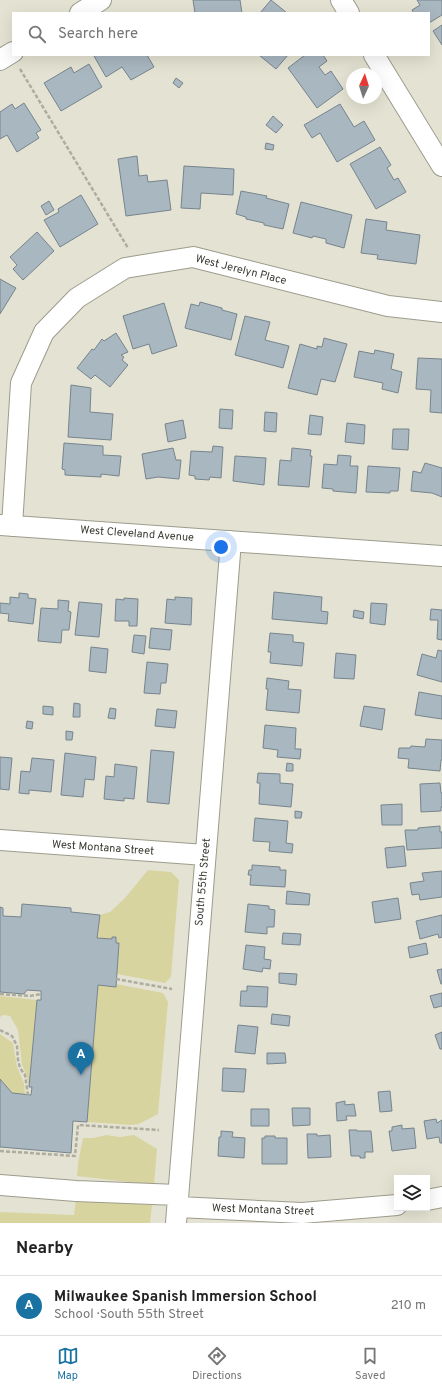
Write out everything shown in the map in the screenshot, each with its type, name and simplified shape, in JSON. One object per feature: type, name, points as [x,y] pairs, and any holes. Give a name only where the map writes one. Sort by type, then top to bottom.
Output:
[{"type":"street","points":[[82,12],[101,0]]},
{"type":"street","points":[[341,0],[348,12]]},
{"type":"street","points":[[375,56],[442,166]]},
{"type":"street","name":"West Jerelyn Place","points":[[6,525],[21,383],[44,332],[77,298],[125,268],[193,257],[388,306],[442,312]]},
{"type":"street","name":"West Cleveland Avenue","points":[[6,525],[442,556]]},
{"type":"street","name":"South 55th Street","points":[[177,1208],[231,540]]},
{"type":"street","name":"West Montana Street","points":[[0,840],[205,855]]},
{"type":"street","name":"West Montana Street","points":[[0,1185],[76,1191],[177,1208],[302,1213],[394,1205]]},
{"type":"street","points":[[430,1199],[442,1197]]},
{"type":"path","points":[[8,55],[138,266]]},
{"type":"path","points":[[116,979],[172,989]]},
{"type":"path","points":[[0,994],[30,996],[41,994]]},
{"type":"path","points":[[0,1030],[12,1036],[17,1046],[18,1060],[24,1075],[28,1095]]},
{"type":"path","points":[[0,1151],[75,1156],[78,1125],[159,1130]]},
{"type":"shaded area","points":[[148,870],[171,872],[179,880],[171,977],[165,983],[117,974],[119,944],[116,943],[116,937],[112,937],[112,939],[97,938],[100,915],[110,912],[125,898]]},
{"type":"shaded area","points":[[116,984],[163,993],[168,1002],[158,1114],[139,1124],[131,1125],[87,1122],[98,985],[116,987]]},
{"type":"shaded area","points":[[0,996],[37,1000],[29,1087],[22,1064],[18,1030],[10,1016],[3,1015],[0,1017]]},
{"type":"shaded area","points":[[0,1034],[13,1043],[17,1067],[24,1083],[25,1094],[12,1093],[0,1079]]},
{"type":"shaded area","points":[[106,1135],[120,1137],[134,1135],[157,1149],[154,1185],[77,1176],[83,1138],[93,1138]]},
{"type":"shaded area","points":[[76,1199],[152,1205],[150,1223],[0,1223],[0,1212],[74,1215]]},
{"type":"building","points":[[193,0],[240,0],[242,12],[195,12]]},
{"type":"building","points":[[271,0],[286,12],[261,12]]},
{"type":"building","points":[[417,0],[442,0],[442,15],[430,22],[430,12],[413,12],[412,10],[420,5]]},
{"type":"building","points":[[442,25],[442,45],[433,31]]},
{"type":"building","points":[[94,56],[148,56],[154,67],[131,80],[122,67],[106,77]]},
{"type":"building","points":[[260,56],[287,56],[276,69]]},
{"type":"building","points":[[304,56],[324,56],[327,61],[319,67],[325,75],[331,71],[343,89],[317,108],[288,68]]},
{"type":"building","points":[[89,64],[102,87],[61,111],[44,83],[71,67],[74,73]]},
{"type":"building","points":[[176,78],[183,83],[179,88],[173,83]]},
{"type":"building","points":[[24,103],[41,130],[36,133],[39,138],[17,152],[7,135],[0,139],[0,112],[12,104],[15,109]]},
{"type":"building","points":[[340,104],[354,127],[364,121],[375,140],[337,162],[320,133],[312,138],[304,125]]},
{"type":"building","points":[[273,116],[283,125],[276,133],[266,125]]},
{"type":"building","points":[[266,143],[274,145],[273,150],[265,149]]},
{"type":"building","points":[[380,147],[391,165],[387,168],[394,180],[398,178],[406,192],[376,209],[350,164]]},
{"type":"building","points":[[137,156],[139,176],[147,175],[148,182],[167,180],[171,210],[126,216],[118,159]]},
{"type":"building","points":[[184,166],[234,169],[233,195],[201,193],[200,209],[181,208]]},
{"type":"building","points":[[241,191],[267,196],[266,198],[289,204],[283,229],[264,225],[264,223],[246,219],[246,217],[236,214]]},
{"type":"building","points":[[81,195],[98,224],[60,247],[44,220],[59,212],[58,209]]},
{"type":"building","points":[[49,201],[54,210],[46,215],[41,206]]},
{"type":"building","points":[[301,202],[352,215],[344,248],[326,243],[326,239],[313,236],[312,238],[293,233]]},
{"type":"building","points":[[366,219],[387,222],[386,230],[420,235],[416,264],[377,259],[378,255],[361,253]]},
{"type":"building","points":[[37,232],[54,251],[23,280],[13,269],[17,265],[10,257]]},
{"type":"building","points":[[0,279],[16,288],[0,314]]},
{"type":"building","points":[[200,302],[237,314],[231,340],[185,328],[191,304],[199,306]]},
{"type":"building","points":[[164,303],[177,346],[152,354],[149,344],[133,349],[123,316]]},
{"type":"building","points":[[245,316],[270,322],[265,340],[289,346],[283,368],[235,355]]},
{"type":"building","points":[[116,333],[128,352],[121,355],[124,357],[122,360],[128,365],[110,387],[95,375],[91,379],[77,368],[102,339],[104,341]]},
{"type":"building","points":[[324,338],[347,344],[335,382],[321,379],[317,395],[288,388],[300,344],[317,349],[317,346],[322,347]]},
{"type":"building","points":[[375,350],[394,354],[391,369],[402,372],[398,393],[382,389],[383,383],[354,377],[359,351],[374,354]]},
{"type":"building","points":[[418,358],[442,359],[442,413],[430,412],[431,390],[416,389]]},
{"type":"building","points":[[71,385],[91,388],[90,412],[113,414],[111,440],[68,437]]},
{"type":"building","points":[[220,409],[233,410],[232,429],[219,428]]},
{"type":"building","points":[[265,412],[277,413],[276,432],[264,431]]},
{"type":"building","points":[[310,415],[323,417],[321,435],[308,434]]},
{"type":"building","points":[[183,420],[186,438],[168,442],[165,424]]},
{"type":"building","points":[[347,423],[365,425],[364,444],[345,442]]},
{"type":"building","points":[[393,429],[409,429],[408,450],[392,449]]},
{"type":"building","points":[[64,443],[103,446],[103,455],[121,456],[119,476],[101,474],[101,477],[65,475],[65,470],[62,469]]},
{"type":"building","points":[[213,446],[223,447],[221,478],[210,477],[209,480],[195,479],[195,476],[189,475],[191,451],[212,452]]},
{"type":"building","points":[[173,448],[176,460],[181,460],[179,479],[158,477],[146,479],[142,454]]},
{"type":"building","points":[[292,448],[311,450],[310,456],[312,456],[309,487],[278,485],[280,460],[291,461]]},
{"type":"building","points":[[338,455],[351,456],[350,466],[358,466],[356,493],[333,491],[333,489],[322,488],[324,464],[337,465]]},
{"type":"building","points":[[235,456],[266,458],[264,485],[233,481]]},
{"type":"building","points":[[425,463],[442,468],[442,497],[432,493],[411,491],[413,471],[421,473]]},
{"type":"building","points":[[368,466],[400,468],[398,491],[390,491],[390,493],[366,492]]},
{"type":"building","points":[[274,592],[322,597],[321,611],[328,612],[327,624],[272,619]]},
{"type":"building","points":[[19,593],[28,594],[28,598],[36,599],[33,624],[8,621],[9,614],[0,613],[0,603],[10,604],[10,597],[19,598]]},
{"type":"building","points":[[175,597],[192,598],[191,625],[165,623],[167,599],[175,600]]},
{"type":"building","points":[[124,598],[138,599],[137,626],[129,626],[129,621],[115,621],[116,599],[124,600]]},
{"type":"building","points":[[58,600],[69,601],[68,611],[71,612],[69,630],[62,630],[61,643],[38,641],[41,608],[58,609]]},
{"type":"building","points":[[79,602],[102,604],[99,637],[75,635]]},
{"type":"building","points":[[371,603],[387,604],[385,625],[370,623]]},
{"type":"building","points":[[431,609],[442,610],[442,640],[437,639],[438,620],[430,620]]},
{"type":"building","points":[[354,610],[364,612],[363,619],[353,617]]},
{"type":"building","points":[[151,628],[172,630],[170,650],[149,648]]},
{"type":"building","points":[[270,633],[293,635],[293,642],[304,643],[302,666],[270,663],[271,652],[268,652]]},
{"type":"building","points":[[134,635],[146,636],[144,654],[132,652]]},
{"type":"building","points":[[91,647],[108,649],[106,673],[89,671]]},
{"type":"building","points":[[438,650],[442,651],[442,682],[417,675],[422,654],[436,658]]},
{"type":"building","points":[[336,653],[356,655],[354,679],[334,678]]},
{"type":"building","points":[[147,662],[168,664],[166,683],[161,683],[160,694],[144,693]]},
{"type":"building","points":[[267,678],[289,681],[288,689],[301,690],[299,713],[266,710],[268,689],[266,689]]},
{"type":"building","points":[[419,692],[442,696],[442,719],[415,715]]},
{"type":"building","points":[[74,703],[80,704],[80,717],[73,717]]},
{"type":"building","points":[[43,706],[53,707],[53,715],[43,714]]},
{"type":"building","points":[[364,706],[385,709],[382,730],[360,726]]},
{"type":"building","points":[[110,708],[116,709],[115,719],[108,718]]},
{"type":"building","points":[[157,709],[177,711],[175,728],[155,726]]},
{"type":"building","points":[[27,721],[33,722],[32,729],[26,728]]},
{"type":"building","points":[[265,725],[296,728],[295,749],[301,749],[300,759],[277,757],[278,750],[263,748]]},
{"type":"building","points":[[66,731],[73,732],[72,740],[66,740]]},
{"type":"building","points":[[426,739],[442,740],[442,760],[440,771],[408,768],[409,759],[398,758],[399,748],[410,748],[411,746],[425,747]]},
{"type":"building","points":[[151,750],[174,752],[169,804],[147,802]]},
{"type":"building","points":[[65,753],[96,757],[94,780],[85,779],[83,797],[61,795]]},
{"type":"building","points":[[0,757],[12,758],[9,790],[0,789]]},
{"type":"building","points":[[32,758],[54,760],[51,792],[29,790],[29,794],[19,793],[21,771],[30,772]]},
{"type":"building","points":[[287,763],[293,764],[293,771],[286,771]]},
{"type":"building","points":[[115,764],[137,767],[134,799],[124,798],[124,801],[104,799],[106,776],[114,777]]},
{"type":"building","points":[[258,773],[280,774],[280,783],[293,784],[291,807],[259,804],[260,783],[257,783]]},
{"type":"building","points":[[440,783],[442,793],[441,811],[421,812],[420,784]]},
{"type":"building","points":[[402,804],[402,825],[382,825],[381,805]]},
{"type":"building","points":[[295,811],[302,812],[301,818],[295,818]]},
{"type":"building","points":[[255,818],[288,821],[286,843],[293,844],[292,853],[269,851],[270,842],[253,841]]},
{"type":"building","points":[[440,826],[440,832],[442,832],[442,848],[407,850],[405,830],[418,830],[418,828]]},
{"type":"building","points":[[404,846],[406,866],[387,868],[385,848]]},
{"type":"building","points":[[252,865],[280,867],[280,870],[286,870],[285,887],[250,885],[251,875],[248,875],[249,870],[252,870]]},
{"type":"building","points":[[442,871],[442,897],[420,900],[419,894],[412,895],[410,883],[424,881],[422,873]]},
{"type":"building","points":[[287,891],[310,894],[309,905],[286,904]]},
{"type":"building","points":[[398,898],[401,919],[375,923],[372,902]]},
{"type":"building","points":[[22,904],[71,908],[71,912],[100,915],[97,938],[112,939],[112,937],[116,937],[116,943],[119,943],[116,987],[98,985],[87,1122],[73,1121],[71,1153],[0,1147],[0,1079],[12,1093],[31,1095],[32,1087],[29,1087],[37,1000],[41,1000],[41,991],[27,990],[24,994],[0,992],[0,907],[3,908],[3,916],[21,917]]},
{"type":"building","points":[[248,904],[269,906],[269,909],[275,910],[274,927],[267,927],[267,934],[245,932]]},
{"type":"building","points":[[442,915],[442,937],[439,938],[438,934],[420,939],[416,921]]},
{"type":"building","points":[[283,933],[301,934],[300,945],[282,944]]},
{"type":"building","points":[[426,943],[428,954],[410,958],[408,947]]},
{"type":"building","points":[[246,945],[265,947],[264,959],[271,960],[270,969],[263,968],[262,972],[243,969]]},
{"type":"building","points":[[442,969],[442,984],[441,984],[437,970]]},
{"type":"building","points":[[279,973],[297,974],[296,985],[279,983]]},
{"type":"building","points":[[247,986],[268,987],[267,1007],[240,1006],[241,991],[247,991]]},
{"type":"building","points":[[442,993],[442,1006],[434,1008],[430,996]]},
{"type":"building","points":[[272,1014],[290,1016],[289,1026],[271,1024]]},
{"type":"building","points":[[238,1025],[258,1027],[255,1054],[235,1052]]},
{"type":"building","points":[[442,1032],[442,1049],[440,1049],[435,1035]]},
{"type":"building","points":[[267,1053],[285,1053],[286,1063],[267,1064]]},
{"type":"building","points":[[223,1068],[246,1069],[244,1092],[222,1091]]},
{"type":"building","points":[[390,1091],[392,1111],[380,1112],[378,1092]]},
{"type":"building","points":[[345,1101],[345,1105],[354,1104],[356,1116],[346,1116],[347,1120],[337,1121],[336,1103]]},
{"type":"building","points":[[292,1108],[310,1108],[310,1125],[293,1126]]},
{"type":"building","points":[[251,1109],[269,1109],[269,1126],[251,1126]]},
{"type":"building","points":[[436,1119],[437,1123],[442,1120],[442,1143],[440,1143],[439,1137],[427,1139],[424,1121]]},
{"type":"building","points":[[402,1125],[402,1129],[414,1128],[416,1148],[392,1151],[389,1131],[392,1131],[392,1127]]},
{"type":"building","points":[[349,1130],[371,1131],[373,1152],[365,1152],[365,1158],[360,1158],[360,1156],[351,1156]]},
{"type":"building","points":[[221,1131],[233,1132],[232,1137],[245,1138],[244,1158],[218,1156],[219,1137],[221,1137]]},
{"type":"building","points":[[307,1134],[317,1134],[317,1136],[330,1135],[331,1157],[308,1158]]},
{"type":"building","points":[[265,1136],[287,1138],[287,1164],[262,1164],[262,1138],[265,1138]]},
{"type":"place","name":"Milwaukee Spanish Immersion School","points":[[81,1075]]}]
